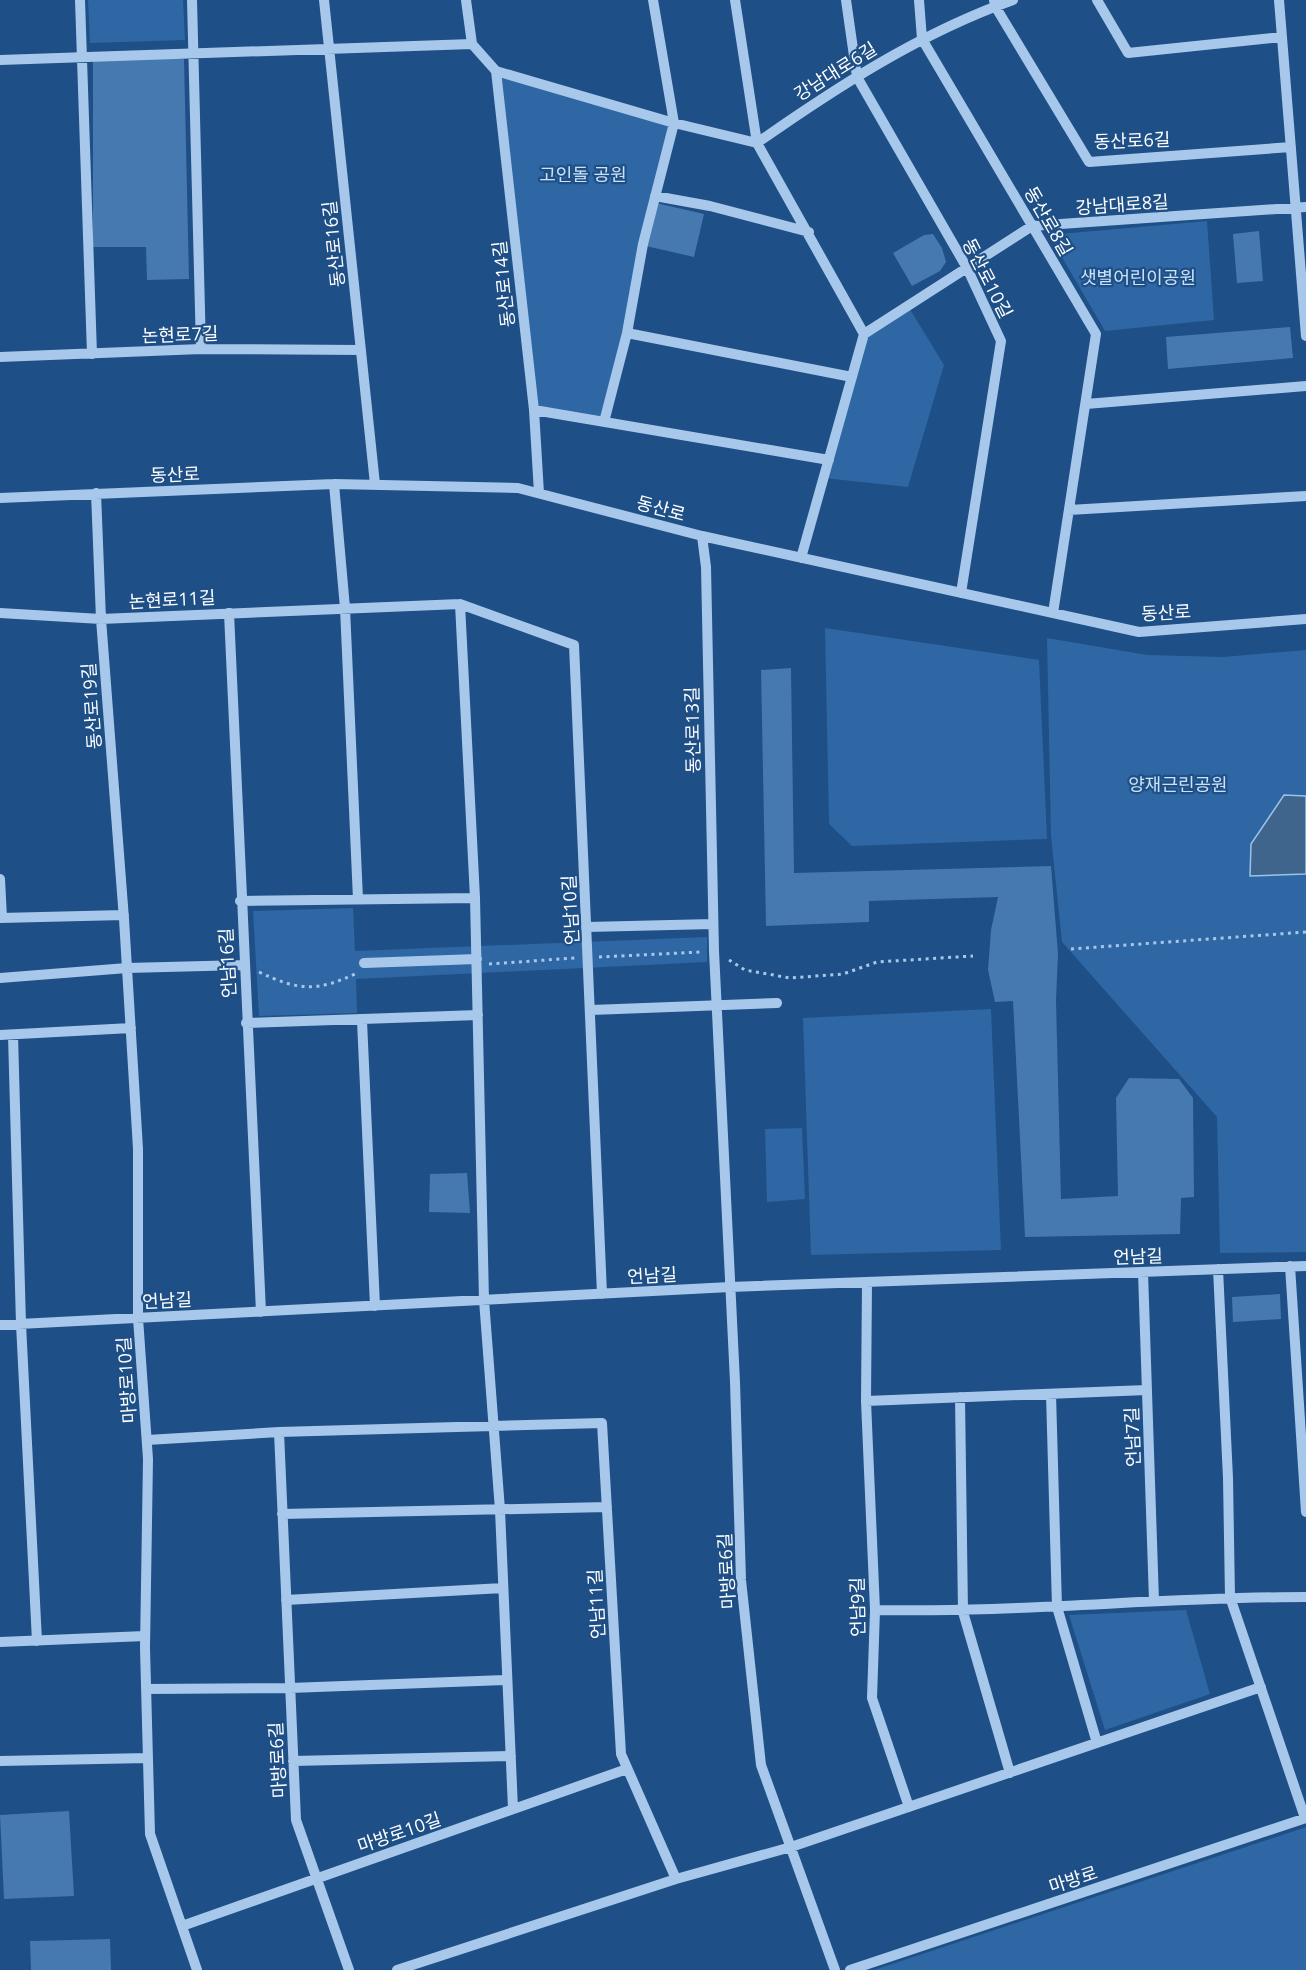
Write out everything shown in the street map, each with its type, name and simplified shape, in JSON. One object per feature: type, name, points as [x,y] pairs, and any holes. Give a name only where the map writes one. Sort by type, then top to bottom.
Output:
[{"type":"street","points":[[81,0],[92,354]]},
{"type":"street","points":[[192,0],[201,349]]},
{"type":"street","name":"동산로16길","points":[[324,0],[375,484]]},
{"type":"street","points":[[466,0],[472,44],[496,71],[674,123],[757,143]]},
{"type":"street","points":[[604,422],[627,333],[655,196],[674,123],[654,0]]},
{"type":"street","points":[[735,0],[757,143],[809,232],[864,334],[801,558]]},
{"type":"street","name":"동산로10길","points":[[846,0],[857,77],[967,268],[1001,341],[961,592]]},
{"type":"street","name":"동산로8길","points":[[919,0],[922,39],[1096,334],[1053,613]]},
{"type":"street","name":"강남대로6길","points":[[757,143],[857,77],[922,39],[995,3],[1013,0]]},
{"type":"street","points":[[1097,0],[1128,53],[1282,37]]},
{"type":"street","points":[[1279,0],[1291,147],[1301,208],[1306,336]]},
{"type":"street","name":"동산로6길","points":[[995,3],[1089,162],[1291,147]]},
{"type":"street","points":[[0,60],[472,44]]},
{"type":"street","name":"동산로14길","points":[[496,71],[534,410],[539,493]]},
{"type":"street","points":[[655,196],[710,206],[809,232]]},
{"type":"street","name":"강남대로8길","points":[[864,334],[1032,226],[1301,208]]},
{"type":"street","points":[[627,333],[852,377]]},
{"type":"street","name":"논현로7길","points":[[0,357],[201,349],[361,350]]},
{"type":"street","points":[[1086,404],[1306,386]]},
{"type":"street","points":[[534,410],[829,460]]},
{"type":"street","points":[[334,484],[345,608],[358,899]]},
{"type":"street","name":"동산로","points":[[0,498],[334,484],[518,488],[702,536],[1140,632],[1306,619]]},
{"type":"street","name":"동산로19길","points":[[96,493],[101,619],[124,915],[138,1149],[138,1318]]},
{"type":"street","points":[[1069,510],[1306,496]]},
{"type":"street","name":"동산로13길","points":[[702,536],[706,567],[714,951],[730,1287]]},
{"type":"street","points":[[460,604],[475,898],[484,1300],[500,1510],[505,1680],[513,1809]]},
{"type":"street","name":"논현로11길","points":[[0,613],[101,619],[460,604]]},
{"type":"street","name":"언남10길","points":[[460,604],[574,645],[602,1294]]},
{"type":"street","name":"언남16길","points":[[229,613],[240,901],[261,1311]]},
{"type":"street","points":[[0,879],[1,918],[124,915]]},
{"type":"street","points":[[240,901],[475,898]]},
{"type":"street","points":[[587,927],[713,924]]},
{"type":"street","points":[[363,967],[477,962]]},
{"type":"street","points":[[0,978],[127,968],[244,965]]},
{"type":"street","points":[[591,1010],[777,1003]]},
{"type":"street","points":[[246,1023],[478,1016]]},
{"type":"street","points":[[363,1021],[375,1306]]},
{"type":"street","points":[[0,1035],[131,1028]]},
{"type":"street","points":[[13,1035],[21,1324],[37,1641]]},
{"type":"street","points":[[1290,1266],[1306,1478],[1306,1512]]},
{"type":"street","name":"언남길","points":[[0,1325],[730,1287],[1306,1266]]},
{"type":"street","points":[[1218,1269],[1228,1478],[1230,1597],[1306,1818]]},
{"type":"street","name":"언남7길","points":[[1143,1272],[1154,1601]]},
{"type":"street","name":"언남9길","points":[[867,1282],[866,1401],[874,1610],[872,1698],[909,1807]]},
{"type":"street","name":"마방로6길","points":[[730,1287],[741,1580],[761,1765],[835,1970]]},
{"type":"street","name":"마방로10길","points":[[138,1318],[147,1440],[145,1636],[150,1834],[197,1970]]},
{"type":"street","points":[[866,1401],[1147,1390]]},
{"type":"street","points":[[1051,1394],[1057,1607],[1097,1743]]},
{"type":"street","points":[[960,1397],[963,1612],[1010,1773]]},
{"type":"street","name":"언남11길","points":[[494,1426],[602,1423],[621,1754],[676,1880]]},
{"type":"street","name":"마방로10길","points":[[147,1440],[279,1432],[494,1426]]},
{"type":"street","name":"마방로6길","points":[[279,1432],[296,1820],[350,1970]]},
{"type":"street","points":[[282,1514],[607,1508]]},
{"type":"street","points":[[286,1600],[503,1588]]},
{"type":"street","points":[[874,1610],[963,1612],[1230,1597],[1306,1597]]},
{"type":"street","points":[[0,1642],[145,1636]]},
{"type":"street","points":[[146,1689],[290,1688],[505,1680]]},
{"type":"street","points":[[397,1970],[676,1880],[791,1847],[1261,1687]]},
{"type":"street","points":[[293,1761],[511,1756]]},
{"type":"street","points":[[0,1761],[147,1758]]},
{"type":"street","name":"마방로10길","points":[[182,1926],[627,1769]]},
{"type":"street","name":"마방로","points":[[850,1970],[1306,1818]]},
{"type":"path","points":[[1071,949],[1306,932]]},
{"type":"path","points":[[477,962],[714,951],[745,970],[790,978],[843,974],[877,962],[973,956]]},
{"type":"path","points":[[244,965],[281,983],[306,989],[332,985],[363,967]]},
{"type":"green space","points":[[88,0],[183,0],[185,40],[90,43]]},
{"type":"green space","name":"고인돌 공원","points":[[496,71],[674,123],[604,422],[534,410]]},
{"type":"green space","name":"샛별어린이공원","points":[[1207,221],[1214,320],[1105,331],[1049,235]]},
{"type":"green space","points":[[908,306],[944,365],[908,487],[824,478],[864,334]]},
{"type":"green space","points":[[825,628],[1039,660],[1047,839],[852,846],[829,824]]},
{"type":"green space","name":"양재근린공원","points":[[1047,638],[1147,655],[1223,657],[1306,650],[1306,1252],[1220,1253],[1217,1117],[1062,942],[1051,836]]},
{"type":"green space","points":[[353,908],[355,951],[707,937],[707,962],[356,979],[357,1013],[259,1016],[253,911]]},
{"type":"green space","points":[[991,1009],[1001,1250],[811,1255],[803,1018]]},
{"type":"green space","points":[[802,1128],[805,1199],[767,1202],[765,1129]]},
{"type":"green space","points":[[1186,1610],[1210,1694],[1105,1730],[1069,1615]]},
{"type":"green space","points":[[1306,1827],[1306,1970],[874,1970]]},
{"type":"shaded area","points":[[1284,795],[1306,796],[1306,874],[1250,876],[1251,844]]},
{"type":"building","points":[[93,58],[184,59],[189,279],[147,280],[146,247],[93,247]]},
{"type":"building","points":[[656,203],[704,214],[694,257],[646,246]]},
{"type":"building","points":[[1259,231],[1263,281],[1237,283],[1233,234]]},
{"type":"building","points":[[933,234],[942,248],[946,262],[940,271],[912,286],[893,253],[924,235]]},
{"type":"building","points":[[1290,327],[1293,358],[1168,369],[1166,337]]},
{"type":"building","points":[[791,668],[794,873],[1051,866],[1058,954],[1056,1000],[1061,1199],[1118,1196],[1116,1098],[1129,1078],[1179,1079],[1193,1098],[1194,1197],[1181,1198],[1180,1234],[1025,1237],[1013,1001],[995,1002],[988,970],[991,930],[998,897],[869,901],[869,922],[766,926],[761,670]]},
{"type":"building","points":[[467,1173],[470,1213],[429,1212],[430,1174]]},
{"type":"building","points":[[1280,1294],[1281,1319],[1233,1322],[1232,1297]]},
{"type":"building","points":[[69,1811],[74,1896],[4,1899],[0,1815]]},
{"type":"building","points":[[110,1939],[111,1970],[31,1970],[30,1941]]}]
